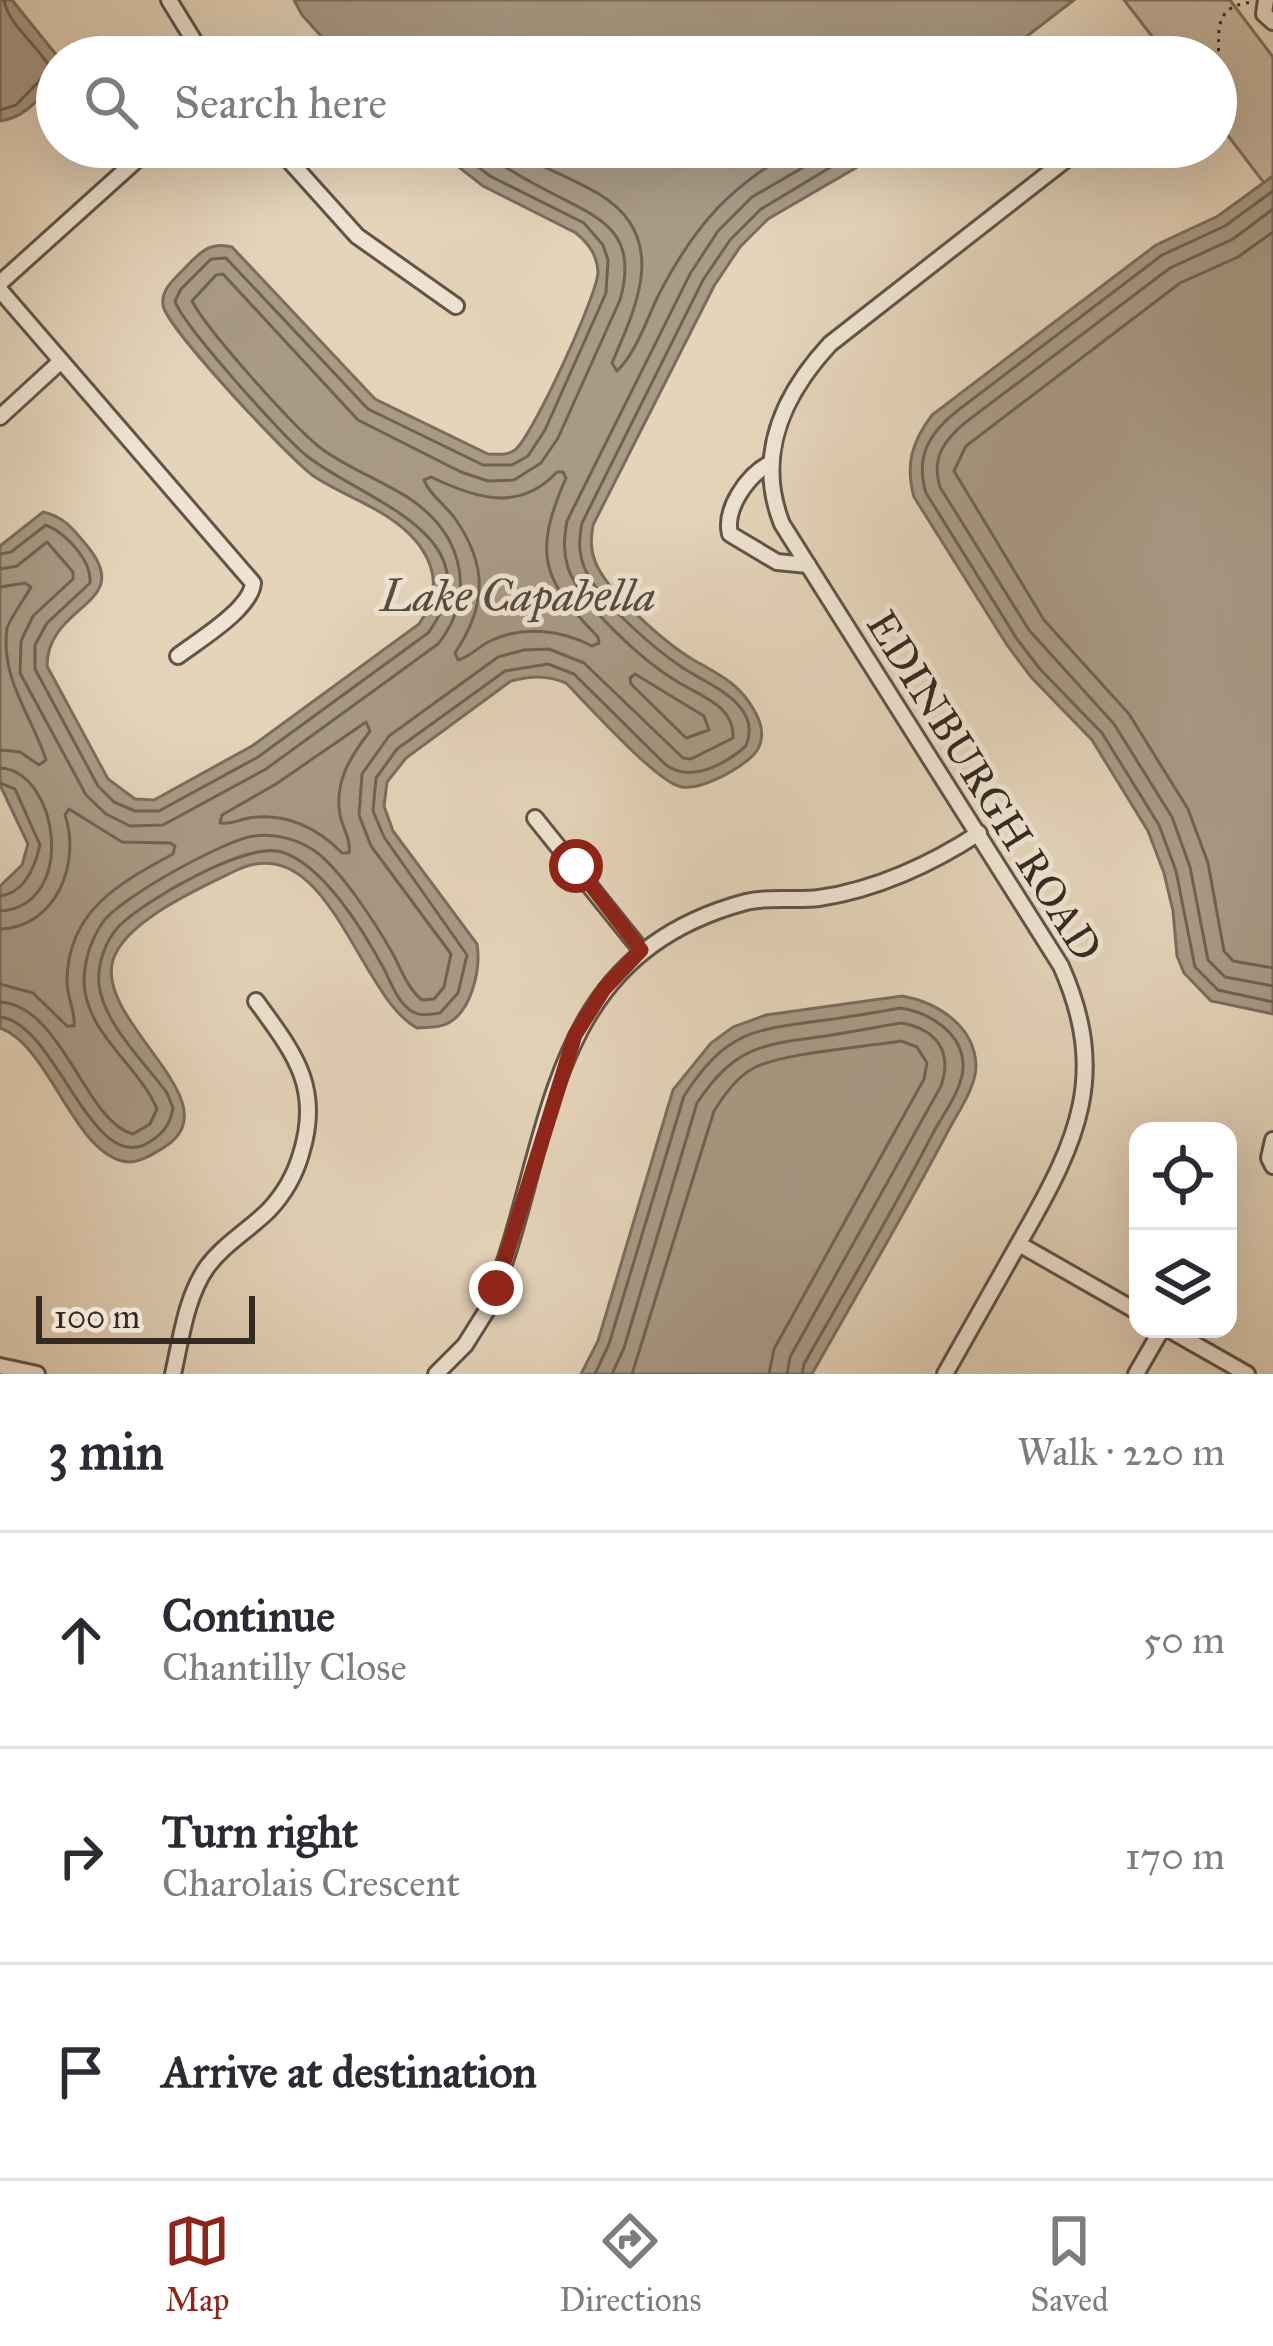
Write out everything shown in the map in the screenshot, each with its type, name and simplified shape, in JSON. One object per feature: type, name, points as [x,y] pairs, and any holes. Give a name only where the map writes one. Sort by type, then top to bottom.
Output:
[{"type":"street","points":[[169,0],[191,36]]},
{"type":"street","points":[[1265,1],[1264,14],[1273,22]]},
{"type":"street","points":[[129,168],[0,287],[253,583],[242,605],[178,656]]},
{"type":"street","points":[[296,168],[357,236],[456,306]]},
{"type":"street","points":[[808,565],[777,562],[735,540],[728,528],[742,492],[755,472],[769,464],[777,428],[806,374],[830,344],[1055,168]]},
{"type":"street","points":[[0,417],[61,361]]},
{"type":"street","name":"EDINBURGH ROAD","points":[[769,464],[774,503],[808,565],[1061,966],[1073,992],[1085,1042],[1085,1093],[1072,1145],[945,1374]]},
{"type":"street","points":[[536,818],[641,950]]},
{"type":"street","points":[[436,1374],[477,1328],[496,1288],[575,1035],[604,989],[641,950],[694,919],[752,901],[845,894],[951,852],[979,833]]},
{"type":"street","points":[[173,1374],[190,1306],[206,1269],[279,1199],[297,1167],[309,1124],[310,1106],[300,1068],[256,1001]]},
{"type":"street","points":[[1273,1140],[1269,1158],[1273,1166]]},
{"type":"street","points":[[1018,1244],[1129,1307]]},
{"type":"street","points":[[1136,1374],[1159,1338]]},
{"type":"street","points":[[1181,1338],[1246,1374]]},
{"type":"street","points":[[0,1366],[37,1374]]},
{"type":"path","points":[[1219,36],[1226,9],[1265,1]]},
{"type":"shaded area","points":[[1124,0],[1230,0],[1273,57],[1273,176],[1264,183],[1237,148],[1237,36],[1152,36]]},
{"type":"water","points":[[0,0],[12,0],[41,36],[36,36],[36,101],[24,112],[0,121]]},
{"type":"water","points":[[294,0],[1074,0],[1027,36],[321,36]]},
{"type":"water","name":"Lake Capabella","points":[[460,168],[856,168],[768,219],[740,247],[714,286],[593,525],[593,557],[611,587],[667,641],[741,692],[757,716],[761,742],[755,754],[727,774],[699,786],[682,787],[640,758],[566,683],[532,677],[511,681],[406,758],[387,782],[384,806],[393,831],[477,944],[476,977],[462,1010],[443,1025],[417,1028],[376,983],[318,892],[294,871],[267,863],[235,871],[148,919],[120,946],[113,960],[113,984],[123,1009],[175,1086],[184,1109],[181,1130],[163,1148],[129,1162],[110,1156],[78,1123],[34,1056],[0,1028],[0,886],[22,865],[28,844],[0,785],[0,546],[43,512],[68,525],[100,566],[96,594],[60,629],[47,666],[108,779],[135,799],[154,800],[252,746],[419,624],[430,603],[433,582],[429,561],[416,541],[394,521],[302,466],[206,364],[169,318],[163,300],[170,284],[202,252],[216,246],[232,247],[375,399],[488,454],[512,452],[549,394],[598,272],[596,260],[576,233],[483,186]]},
{"type":"water","points":[[1273,176],[1273,1014],[1211,1001],[1184,973],[1164,873],[1148,831],[1092,740],[1007,645],[914,497],[910,464],[919,435],[932,415],[1156,245],[1218,216]]},
{"type":"water","points":[[902,996],[940,1010],[961,1027],[974,1051],[973,1083],[812,1374],[581,1374],[598,1341],[673,1090],[711,1043],[733,1027],[766,1015]]},
{"type":"route","points":[[496,1288],[575,1035],[604,989],[641,950],[576,866]]}]
